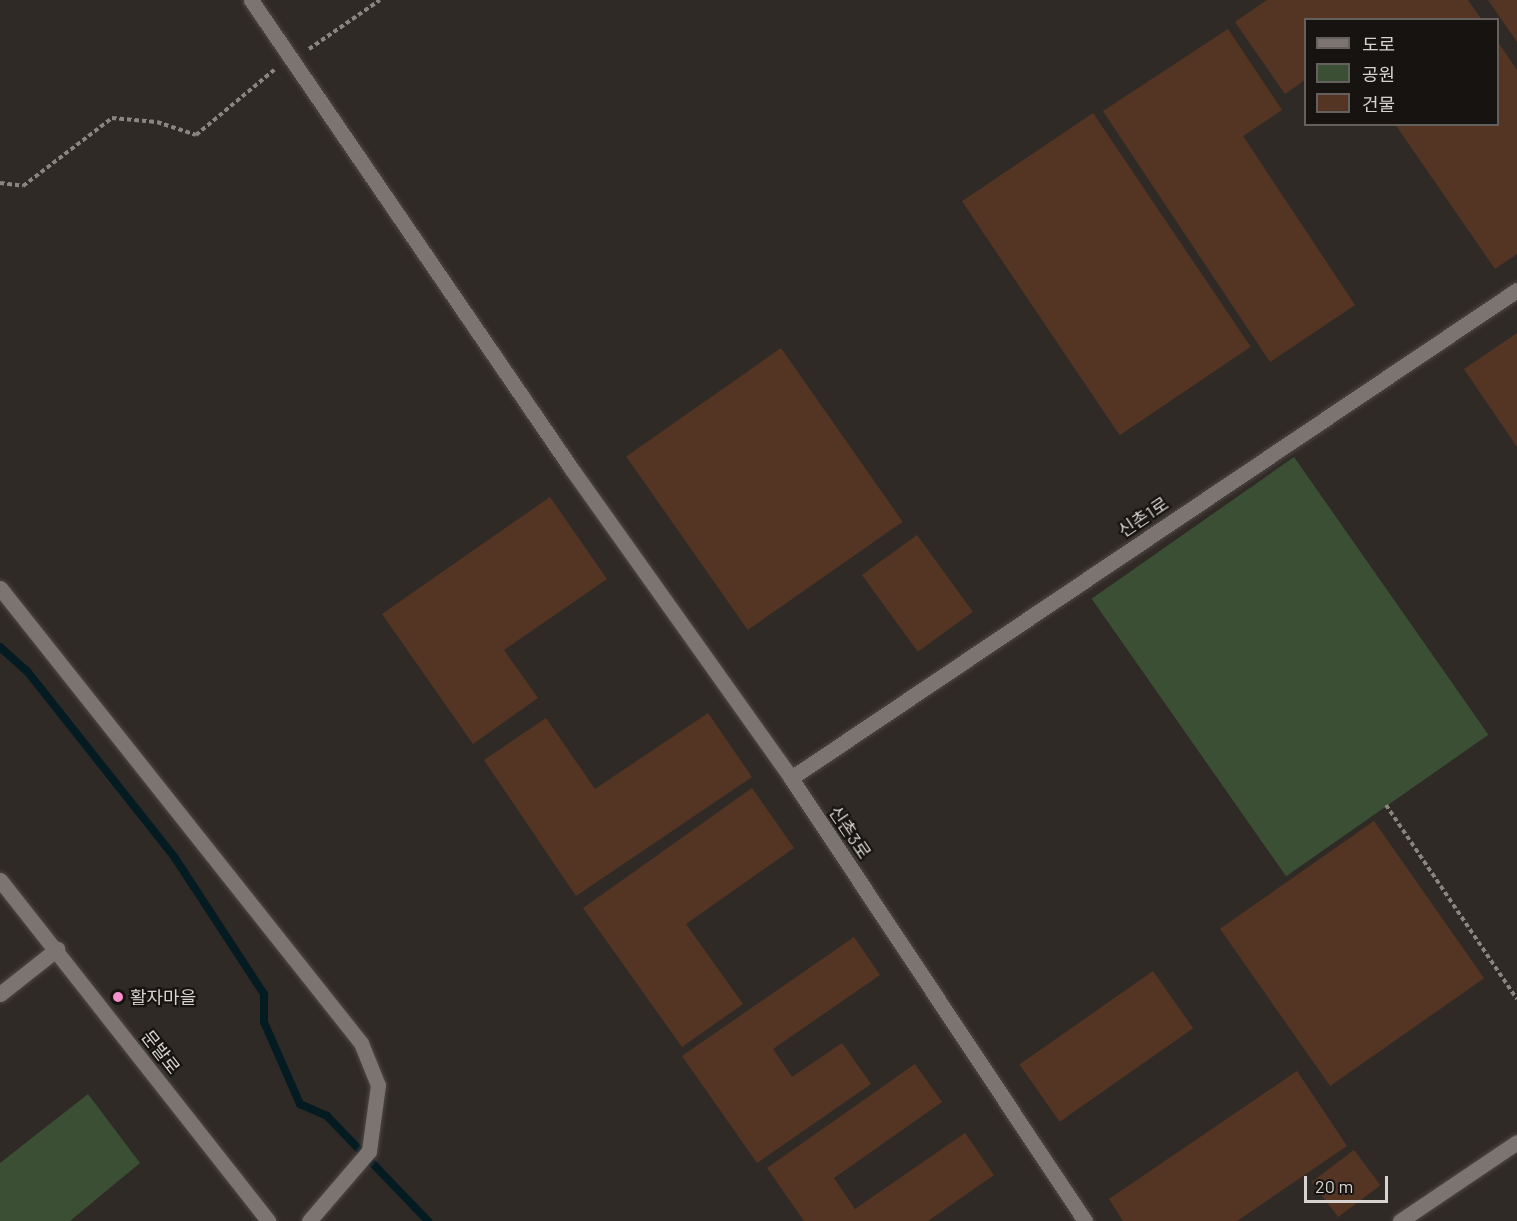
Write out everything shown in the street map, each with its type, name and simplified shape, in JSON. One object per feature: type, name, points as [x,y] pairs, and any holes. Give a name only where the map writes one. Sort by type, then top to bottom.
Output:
[{"type":"street","name":"신촌3로","points":[[251,0],[573,471],[791,778],[1085,1221]]},
{"type":"street","name":"신촌1로","points":[[791,778],[1517,290]]},
{"type":"street","points":[[0,588],[303,966],[361,1043],[378,1085],[369,1151],[322,1209],[309,1221]]},
{"type":"street","name":"문발로","points":[[0,880],[57,949],[268,1221]]},
{"type":"street","points":[[0,994],[57,949]]},
{"type":"street","points":[[1400,1221],[1517,1142]]},
{"type":"path","points":[[0,183],[23,186],[112,118],[157,122],[196,135],[292,60],[380,0]]},
{"type":"path","points":[[1386,805],[1517,999]]},
{"type":"green space","points":[[1294,457],[1488,735],[1286,876],[1092,599]]},
{"type":"green space","points":[[88,1094],[140,1163],[70,1221],[0,1221],[0,1163]]},
{"type":"building","points":[[1267,0],[1468,0],[1481,18],[1304,18],[1304,80],[1285,94],[1235,22]]},
{"type":"building","points":[[1488,0],[1517,0],[1517,42]]},
{"type":"building","points":[[1228,29],[1282,110],[1243,136],[1355,305],[1270,362],[1103,111]]},
{"type":"building","points":[[1499,43],[1517,70],[1517,254],[1495,269],[1396,126],[1499,126]]},
{"type":"building","points":[[1093,113],[1251,347],[1120,435],[962,201]]},
{"type":"building","points":[[1517,333],[1517,447],[1464,369]]},
{"type":"building","points":[[781,348],[903,522],[748,630],[626,456]]},
{"type":"building","points":[[550,497],[607,579],[504,650],[538,698],[473,744],[382,614]]},
{"type":"building","points":[[917,535],[973,612],[918,652],[862,575]]},
{"type":"building","points":[[708,713],[752,777],[576,896],[484,760],[546,718],[595,789]]},
{"type":"building","points":[[752,788],[794,848],[686,924],[743,1004],[682,1047],[583,908]]},
{"type":"building","points":[[1374,821],[1484,978],[1330,1086],[1220,929]]},
{"type":"building","points":[[854,937],[880,975],[773,1049],[792,1077],[842,1043],[871,1084],[757,1163],[682,1056]]},
{"type":"building","points":[[1153,971],[1193,1028],[1060,1122],[1019,1064]]},
{"type":"building","points":[[915,1064],[942,1102],[834,1178],[855,1209],[965,1133],[994,1175],[928,1221],[804,1221],[767,1168]]},
{"type":"building","points":[[1297,1071],[1347,1146],[1237,1221],[1123,1221],[1109,1199]]},
{"type":"building","points":[[1354,1150],[1380,1185],[1338,1217],[1312,1182]]},
{"type":"waterway","points":[[0,647],[27,671],[175,858],[264,994],[264,1022],[300,1104],[327,1116],[428,1221]]},
{"type":"place","name":"활자마을","points":[[118,997]]}]
